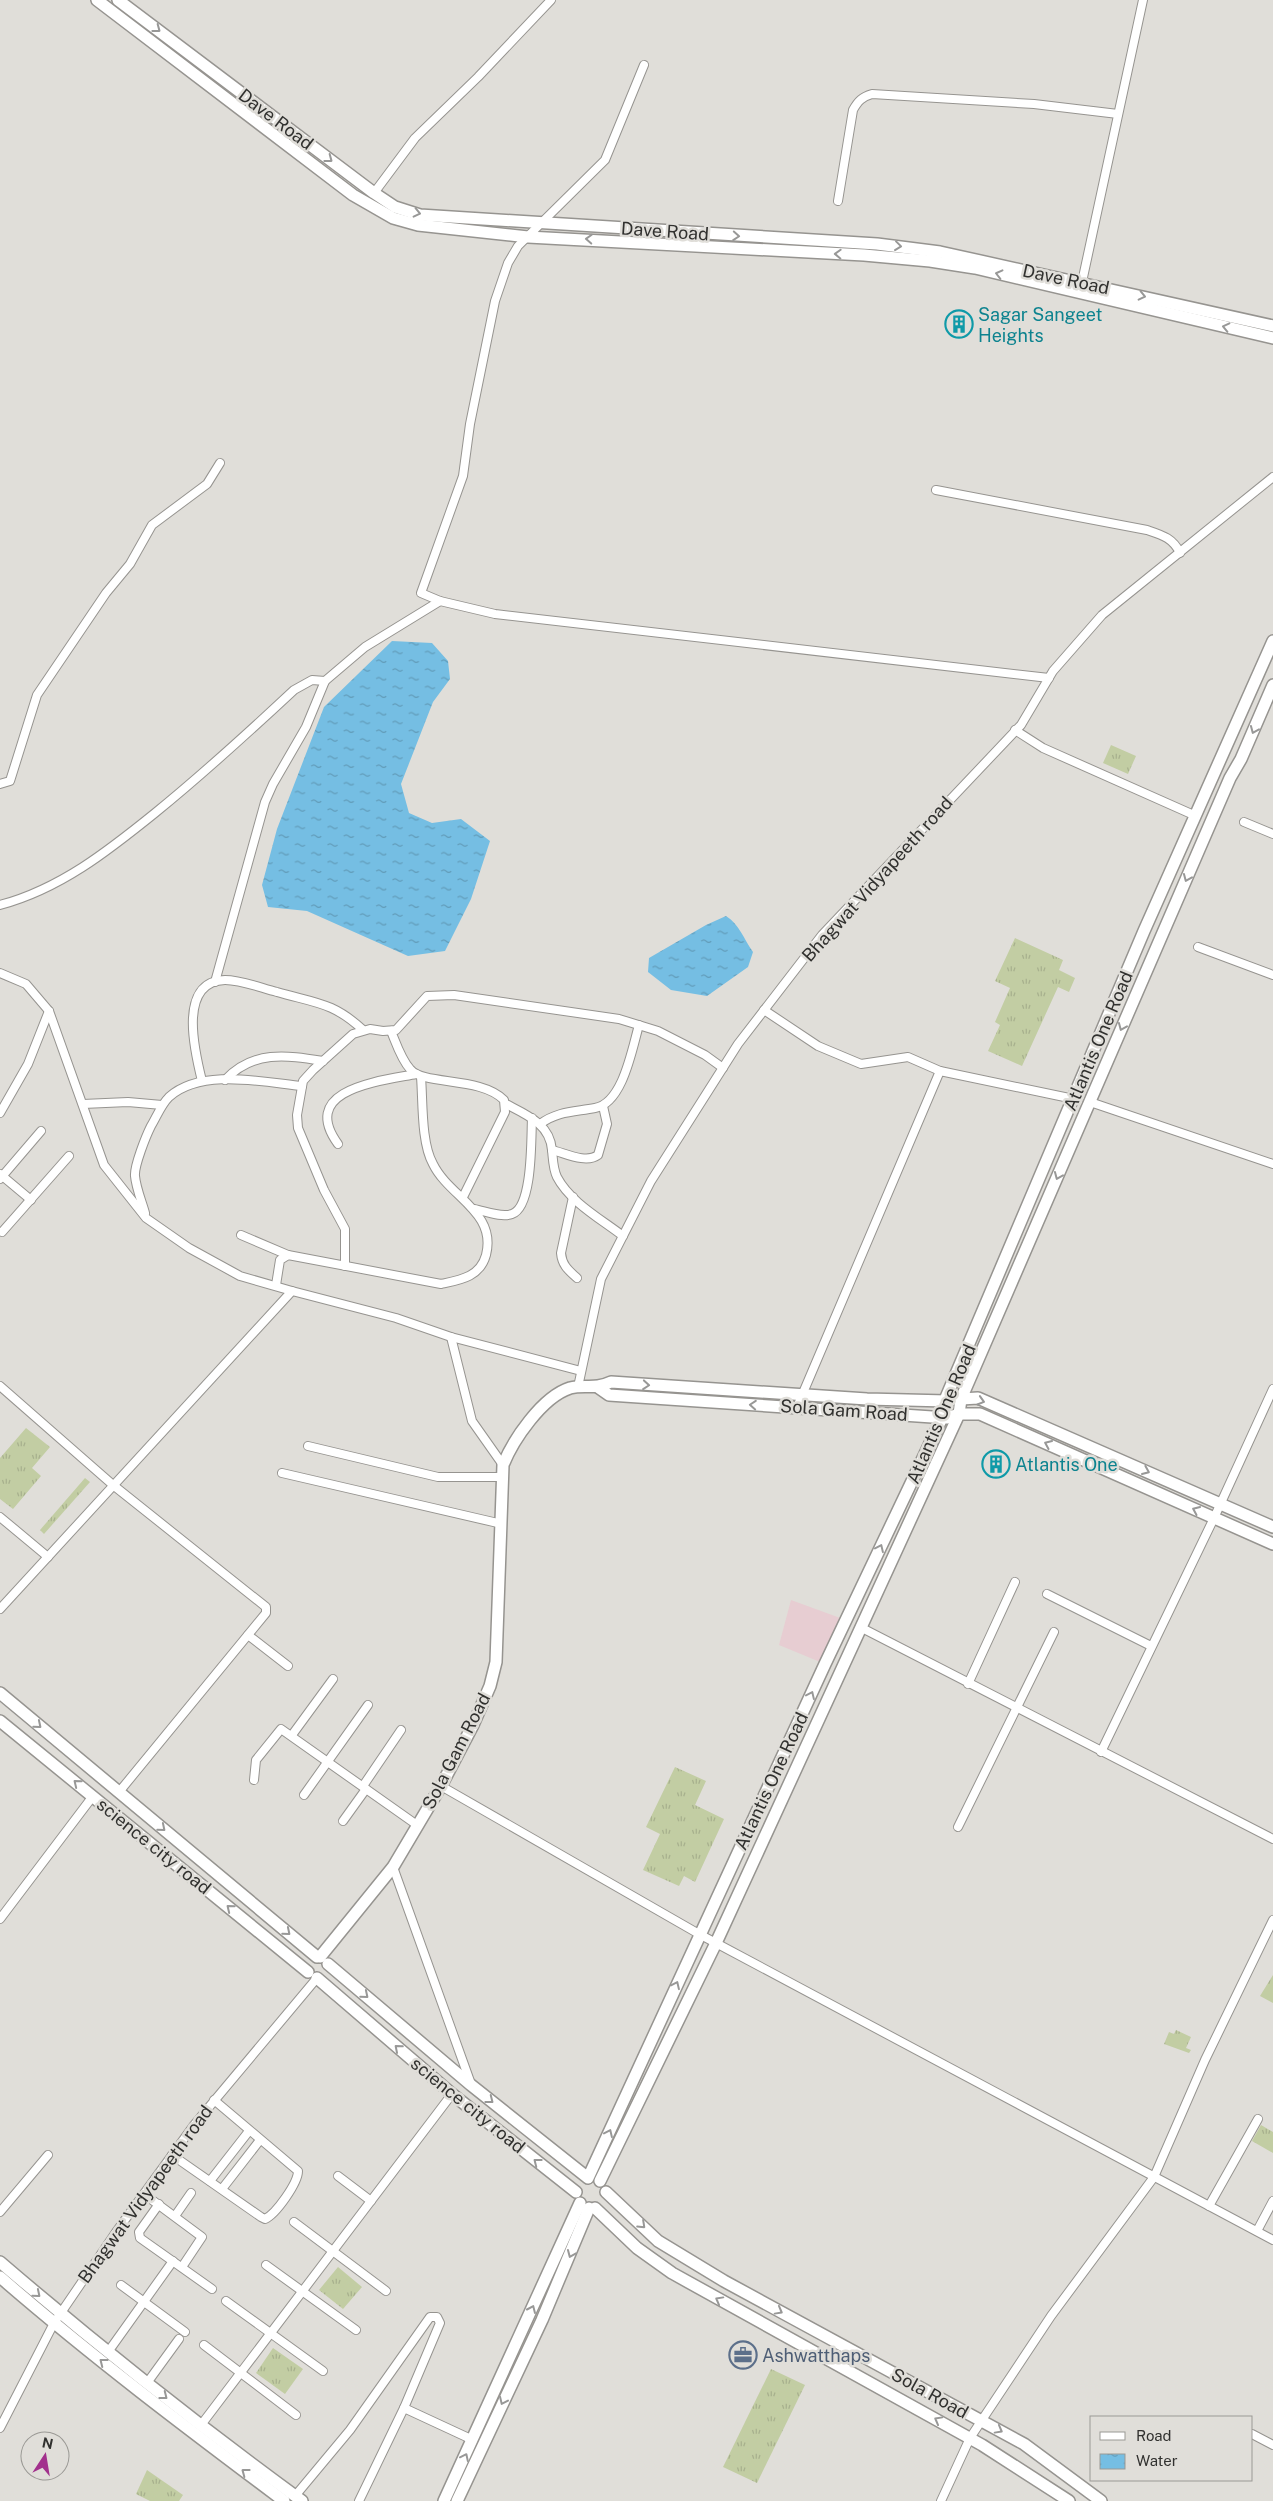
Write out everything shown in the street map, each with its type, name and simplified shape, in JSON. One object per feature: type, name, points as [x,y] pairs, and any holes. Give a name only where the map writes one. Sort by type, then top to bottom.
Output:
[{"type":"street","points":[[97,0],[354,195],[393,218],[418,225],[528,237],[864,255],[930,261],[975,268],[1273,338]]},
{"type":"street","name":"Dave Road","points":[[118,0],[374,193],[394,207],[420,215],[877,244],[940,252],[1082,282],[1273,326]]},
{"type":"street","points":[[374,193],[415,138],[478,77],[551,0]]},
{"type":"street","points":[[1082,282],[1143,0]]},
{"type":"street","points":[[644,65],[605,160],[518,246],[508,263],[496,301],[470,424],[463,476],[421,593],[440,601],[495,614],[1049,678]]},
{"type":"street","points":[[838,201],[853,110],[857,101],[865,96],[872,94],[1034,104],[1118,114]]},
{"type":"street","points":[[0,784],[10,782],[37,695],[106,593],[130,564],[152,525],[207,484],[220,463]]},
{"type":"street","name":"Bhagwat Vidyapeeth road","points":[[578,1387],[602,1278],[651,1180],[722,1068],[764,1010],[822,935],[1016,730],[1049,678],[1102,615],[1273,477]]},
{"type":"street","points":[[936,490],[1147,530],[1176,543],[1180,552]]},
{"type":"street","points":[[215,982],[265,802],[273,784],[306,727],[325,681],[365,646],[440,601]]},
{"type":"street","name":"Atlantis One Road","points":[[588,2178],[700,1934],[943,1416],[942,1407],[947,1401],[1144,931],[1273,641]]},
{"type":"street","points":[[0,904],[39,892],[89,863],[170,801],[294,690],[312,680],[325,681]]},
{"type":"street","name":"Atlantis One Road","points":[[600,2181],[716,1943],[959,1414],[960,1399],[1230,778],[1241,759],[1273,685]]},
{"type":"street","points":[[1016,730],[1043,748],[1196,816]]},
{"type":"street","points":[[1244,822],[1273,834]]},
{"type":"street","points":[[1198,947],[1273,975]]},
{"type":"street","points":[[0,973],[26,984],[49,1011],[104,1165],[146,1218],[189,1248],[240,1276],[396,1318],[451,1337],[581,1371]]},
{"type":"street","points":[[202,1081],[194,1049],[193,1016],[200,992],[206,986],[215,982],[237,982],[324,1003],[348,1016],[364,1030]]},
{"type":"street","points":[[345,1266],[346,1229],[324,1190],[298,1128],[297,1116],[302,1086],[313,1070],[353,1034],[364,1030],[396,1030],[416,1007],[432,995],[454,995],[619,1020],[639,1025],[658,1031],[687,1045],[722,1068]]},
{"type":"street","points":[[764,1010],[818,1046],[861,1064],[908,1058],[940,1071],[1074,1099]]},
{"type":"street","points":[[0,1113],[28,1064],[49,1011]]},
{"type":"street","points":[[540,1124],[558,1113],[603,1106],[621,1084],[639,1025]]},
{"type":"street","points":[[241,1235],[288,1254],[441,1284],[464,1280],[476,1272],[483,1264],[488,1233],[474,1209],[463,1197],[443,1181],[432,1163],[426,1139],[418,1076],[406,1063],[391,1031]]},
{"type":"street","points":[[225,1080],[239,1067],[254,1059],[268,1056],[288,1056],[323,1061]]},
{"type":"street","points":[[797,1407],[940,1071]]},
{"type":"street","points":[[338,1144],[329,1131],[327,1123],[329,1109],[335,1099],[344,1092],[358,1086],[418,1076],[478,1086],[502,1098],[506,1104],[532,1118],[546,1130],[557,1177],[573,1197],[623,1236]]},
{"type":"street","points":[[146,1218],[135,1176],[148,1132],[162,1105],[170,1096],[185,1086],[202,1081],[225,1080],[302,1086]]},
{"type":"street","points":[[83,1104],[128,1102],[162,1105]]},
{"type":"street","points":[[1090,1102],[1273,1164]]},
{"type":"street","points":[[463,1197],[505,1112],[506,1104]]},
{"type":"street","points":[[552,1150],[584,1158],[594,1158],[598,1155],[607,1124],[603,1106]]},
{"type":"street","points":[[474,1209],[504,1215],[516,1212],[521,1206],[528,1183],[532,1118]]},
{"type":"street","points":[[31,1200],[1,1176],[41,1131]]},
{"type":"street","points":[[2,1232],[69,1156]]},
{"type":"street","points":[[573,1197],[561,1259],[567,1269],[577,1278]]},
{"type":"street","points":[[276,1285],[280,1260],[288,1254]]},
{"type":"street","points":[[0,1608],[292,1291]]},
{"type":"street","points":[[451,1337],[472,1421],[503,1465]]},
{"type":"street","name":"Sola Gam Road","points":[[322,1959],[393,1867],[441,1786],[473,1725],[494,1674],[502,1524],[503,1465],[513,1443],[538,1412],[560,1394],[578,1387],[598,1388],[611,1382],[867,1399],[947,1401],[954,1396],[960,1399],[978,1398],[1273,1527]]},
{"type":"street","points":[[0,1386],[113,1485],[266,1607],[266,1612],[248,1635],[119,1792]]},
{"type":"street","name":"Sola Gam Road","points":[[598,1388],[609,1395],[943,1416],[947,1418],[959,1414],[980,1414],[1273,1544]]},
{"type":"street","points":[[1101,1752],[1214,1518],[1273,1389]]},
{"type":"street","points":[[308,1446],[438,1477],[502,1477]]},
{"type":"street","points":[[282,1473],[502,1524]]},
{"type":"street","points":[[0,1517],[48,1557]]},
{"type":"street","points":[[968,1684],[1015,1582]]},
{"type":"street","points":[[1047,1594],[1151,1646]]},
{"type":"street","points":[[860,1628],[1273,1839]]},
{"type":"street","points":[[958,1827],[1054,1632]]},
{"type":"street","points":[[248,1635],[288,1666]]},
{"type":"street","points":[[292,1735],[333,1679]]},
{"type":"street","points":[[0,1694],[322,1959],[471,2085],[588,2178],[600,2181],[606,2192],[604,2202],[588,2206],[444,2501]]},
{"type":"street","points":[[304,1795],[368,1705]]},
{"type":"street","name":"science city road","points":[[0,1721],[312,1975],[452,2094],[576,2192]]},
{"type":"street","points":[[254,1780],[256,1760],[278,1730],[285,1730],[417,1825]]},
{"type":"street","points":[[342,1821],[401,1730]]},
{"type":"street","points":[[441,1786],[716,1943],[1273,2240]]},
{"type":"street","points":[[0,1919],[93,1796]]},
{"type":"street","points":[[393,1867],[471,2085]]},
{"type":"street","points":[[941,2501],[970,2438],[1051,2316],[1154,2177],[1205,2060],[1273,1920]]},
{"type":"street","points":[[322,1959],[326,1974],[312,1975],[308,1962],[322,1959]]},
{"type":"street","name":"Bhagwat Vidyapeeth road","points":[[0,2428],[57,2318],[172,2155],[312,1975]]},
{"type":"street","points":[[201,2425],[452,2094]]},
{"type":"street","points":[[172,2155],[265,2219],[274,2212],[296,2181],[298,2171],[214,2100]]},
{"type":"street","points":[[1209,2206],[1258,2119]]},
{"type":"street","points":[[210,2181],[249,2131]]},
{"type":"street","points":[[222,2189],[260,2140]]},
{"type":"street","points":[[0,2212],[48,2155]]},
{"type":"street","points":[[338,2176],[371,2201]]},
{"type":"street","points":[[588,2178],[579,2183],[576,2192],[588,2206]]},
{"type":"street","name":"Sola Road","points":[[606,2192],[658,2241],[724,2281],[1024,2444],[1101,2501]]},
{"type":"street","points":[[175,2216],[192,2193]]},
{"type":"street","points":[[144,2194],[202,2237],[182,2267]]},
{"type":"street","points":[[1257,2231],[1273,2201]]},
{"type":"street","points":[[159,2204],[138,2234],[212,2289]]},
{"type":"street","points":[[457,2501],[542,2320],[588,2206]]},
{"type":"street","name":"Sola Road","points":[[588,2206],[637,2248],[672,2273],[970,2438],[1066,2500]]},
{"type":"street","points":[[294,2222],[386,2291]]},
{"type":"street","points":[[108,2352],[173,2261]]},
{"type":"street","points":[[0,2262],[57,2318],[183,2426],[284,2501]]},
{"type":"street","points":[[266,2265],[356,2330]]},
{"type":"street","points":[[0,2277],[108,2352],[299,2499],[430,2317],[437,2317],[440,2323],[404,2408],[359,2501]]},
{"type":"street","points":[[121,2285],[184,2332]]},
{"type":"street","points":[[226,2301],[323,2371]]},
{"type":"street","points":[[147,2383],[179,2339]]},
{"type":"street","points":[[204,2345],[296,2415]]},
{"type":"street","points":[[404,2408],[473,2440]]},
{"type":"street","points":[[1253,2435],[1273,2446]]},
{"type":"shaded area","points":[[791,1600],[843,1619],[825,1664],[779,1645]]},
{"type":"green space","points":[[1111,745],[1136,756],[1128,774],[1103,763]]},
{"type":"green space","points":[[1015,938],[1063,960],[1059,970],[1075,978],[1069,992],[1058,987],[1022,1066],[988,1051],[1000,1025],[995,1022],[1010,988],[995,981]]},
{"type":"green space","points":[[26,1428],[50,1447],[32,1468],[41,1476],[13,1509],[0,1499],[0,1458]]},
{"type":"green space","points":[[85,1478],[90,1482],[44,1534],[40,1530]]},
{"type":"green space","points":[[675,1767],[706,1781],[695,1805],[724,1819],[695,1882],[684,1876],[679,1886],[643,1870],[660,1834],[646,1827]]},
{"type":"green space","points":[[1273,1975],[1273,2003],[1260,1996]]},
{"type":"green space","points":[[1176,2030],[1191,2037],[1186,2048],[1191,2050],[1189,2053],[1164,2044],[1169,2032],[1174,2034]]},
{"type":"green space","points":[[1261,2125],[1273,2132],[1273,2153],[1252,2141]]},
{"type":"green space","points":[[338,2267],[362,2287],[343,2309],[319,2290]]},
{"type":"green space","points":[[273,2348],[303,2369],[285,2394],[256,2373]]},
{"type":"green space","points":[[771,2369],[805,2385],[757,2483],[723,2467]]},
{"type":"green space","points":[[147,2470],[183,2495],[179,2501],[150,2501],[136,2494]]},
{"type":"water","points":[[392,641],[432,643],[448,661],[450,679],[433,702],[401,784],[409,813],[432,823],[461,819],[490,841],[471,899],[445,951],[408,956],[307,911],[268,907],[262,885],[277,829],[324,707]]},
{"type":"water","points":[[726,916],[738,928],[753,952],[748,967],[707,996],[671,990],[648,972],[649,958],[706,925]]},
{"type":"place","name":"Sagar Sangeet Heights","points":[[959,324]]},
{"type":"place","name":"Atlantis One","points":[[996,1464]]},
{"type":"place","name":"Ashwatthaps","points":[[743,2355]]}]
